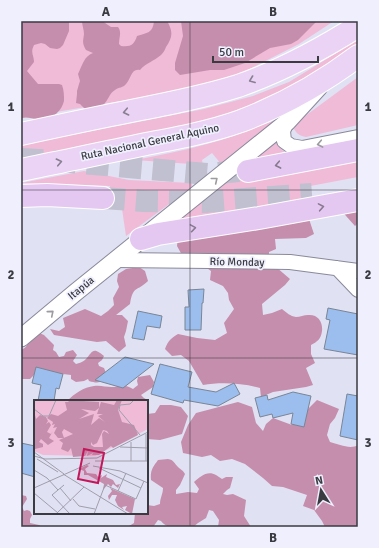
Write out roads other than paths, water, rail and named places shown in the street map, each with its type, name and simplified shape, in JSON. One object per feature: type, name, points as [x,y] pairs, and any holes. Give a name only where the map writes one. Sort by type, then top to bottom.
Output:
[{"type":"highway","points":[[21,134],[206,96],[238,86],[269,74],[309,55],[330,44],[358,26]]},
{"type":"highway","name":"Ruta Nacional General Aquino","points":[[21,170],[209,131],[240,121],[269,110],[297,96],[327,78],[358,56]]},
{"type":"highway","points":[[248,171],[358,150]]},
{"type":"highway","points":[[312,194],[358,186]]},
{"type":"highway","points":[[21,196],[47,195],[103,198]]},
{"type":"highway","points":[[141,239],[158,234],[358,200]]},
{"type":"street","name":"Itapúa","points":[[21,338],[141,239],[287,122],[327,78]]},
{"type":"street","points":[[287,122],[283,131],[284,141],[291,146],[302,148],[358,137]]},
{"type":"street","name":"Río Monday","points":[[116,260],[290,262],[358,271]]},
{"type":"street","points":[[337,268],[358,290]]},
{"type":"tunnel","points":[[21,159],[207,174],[239,171]]},
{"type":"tunnel","points":[[103,198],[144,201],[204,202],[312,194]]}]
